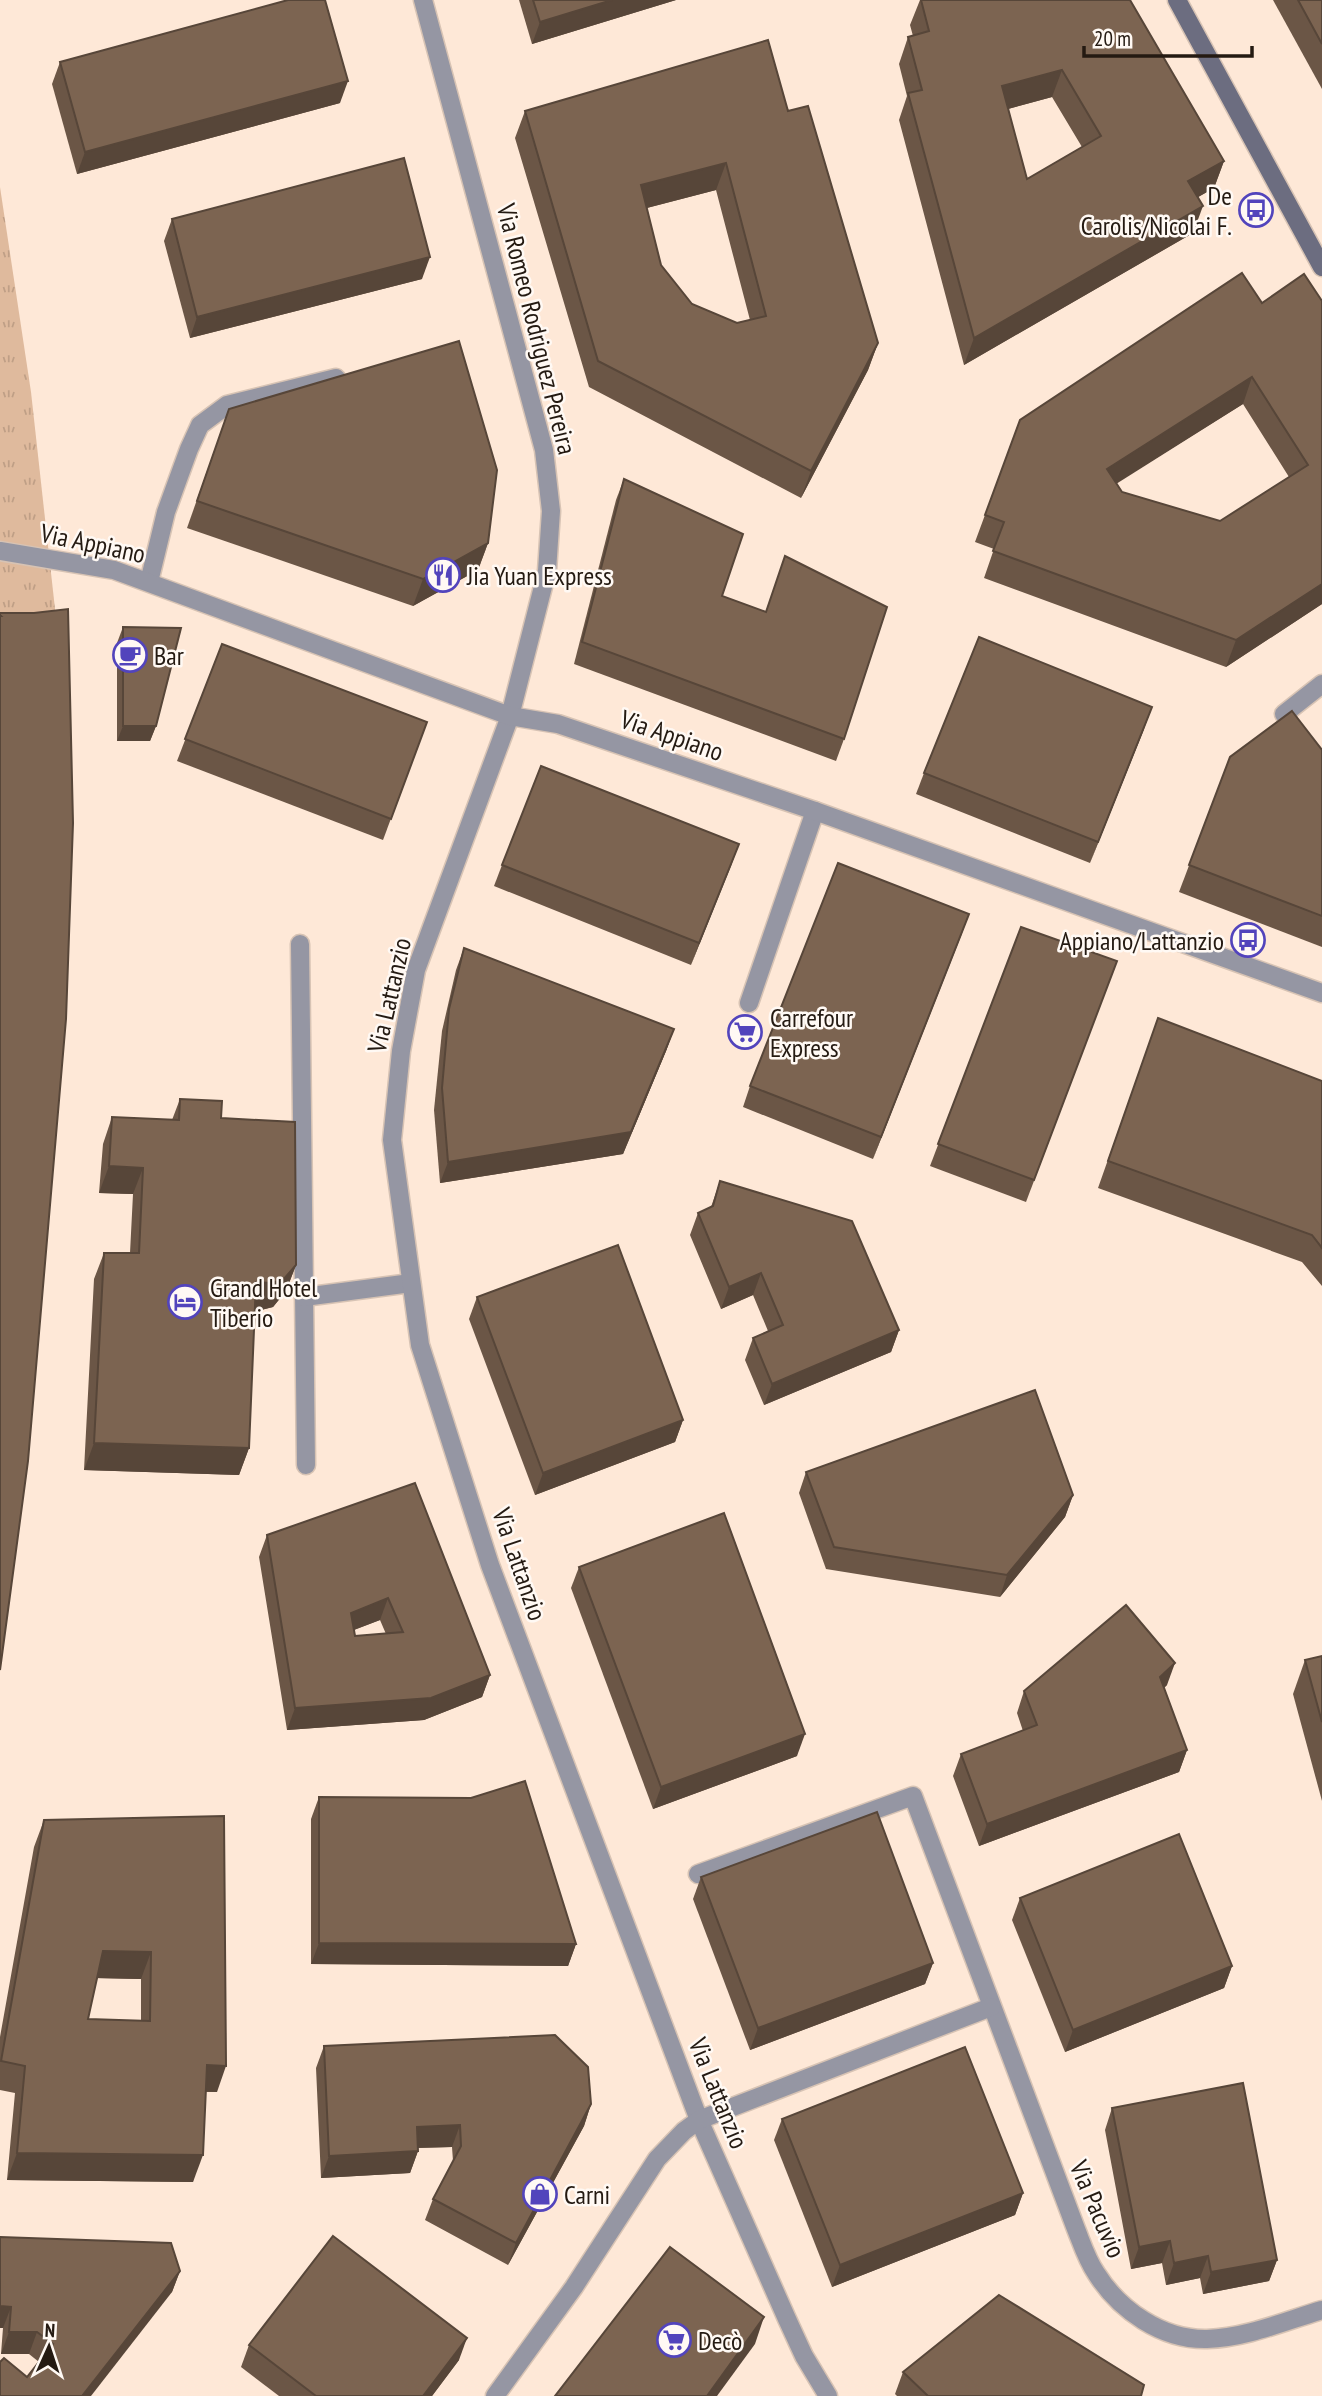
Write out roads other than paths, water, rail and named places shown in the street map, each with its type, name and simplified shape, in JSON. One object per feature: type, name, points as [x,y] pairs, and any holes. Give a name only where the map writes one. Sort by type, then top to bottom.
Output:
[{"type":"street","name":"Via Romeo Rodriguez Pereira","points":[[423,0],[544,450],[551,511],[547,571],[510,716]]},
{"type":"street","points":[[1177,0],[1322,267]]},
{"type":"street","points":[[149,582],[166,512],[200,425],[227,405],[359,373]]},
{"type":"street","name":"Via Appiano","points":[[0,551],[114,570],[510,716],[558,724],[815,811],[1322,993]]},
{"type":"street","points":[[1284,714],[1322,684]]},
{"type":"street","name":"Via Lattanzio","points":[[510,716],[416,970],[401,1051],[392,1140],[420,1345],[490,1565],[699,2120],[793,2332],[828,2396]]},
{"type":"street","points":[[749,1003],[815,811]]},
{"type":"street","points":[[300,944],[306,1465]]},
{"type":"street","points":[[304,1297],[411,1283]]},
{"type":"street","name":"Via Pacuvio","points":[[698,1874],[913,1796],[991,2007],[1085,2252],[1096,2274],[1125,2307],[1146,2323],[1174,2334],[1206,2339],[1238,2335],[1322,2310]]},
{"type":"street","points":[[495,2396],[574,2287],[651,2166],[684,2131],[699,2120],[991,2007]]},
{"type":"place","name":"De Carolis/Nicolai F.","points":[[1256,210]]},
{"type":"place","name":"Jia Yuan Express","points":[[443,575]]},
{"type":"place","name":"Bar","points":[[130,655]]},
{"type":"place","name":"Appiano/Lattanzio","points":[[1248,940]]},
{"type":"place","name":"Carrefour Express","points":[[745,1032]]},
{"type":"place","name":"Grand Hotel Tiberio","points":[[185,1302]]},
{"type":"place","name":"Carni","points":[[540,2194]]},
{"type":"place","name":"Decò","points":[[674,2340]]}]
